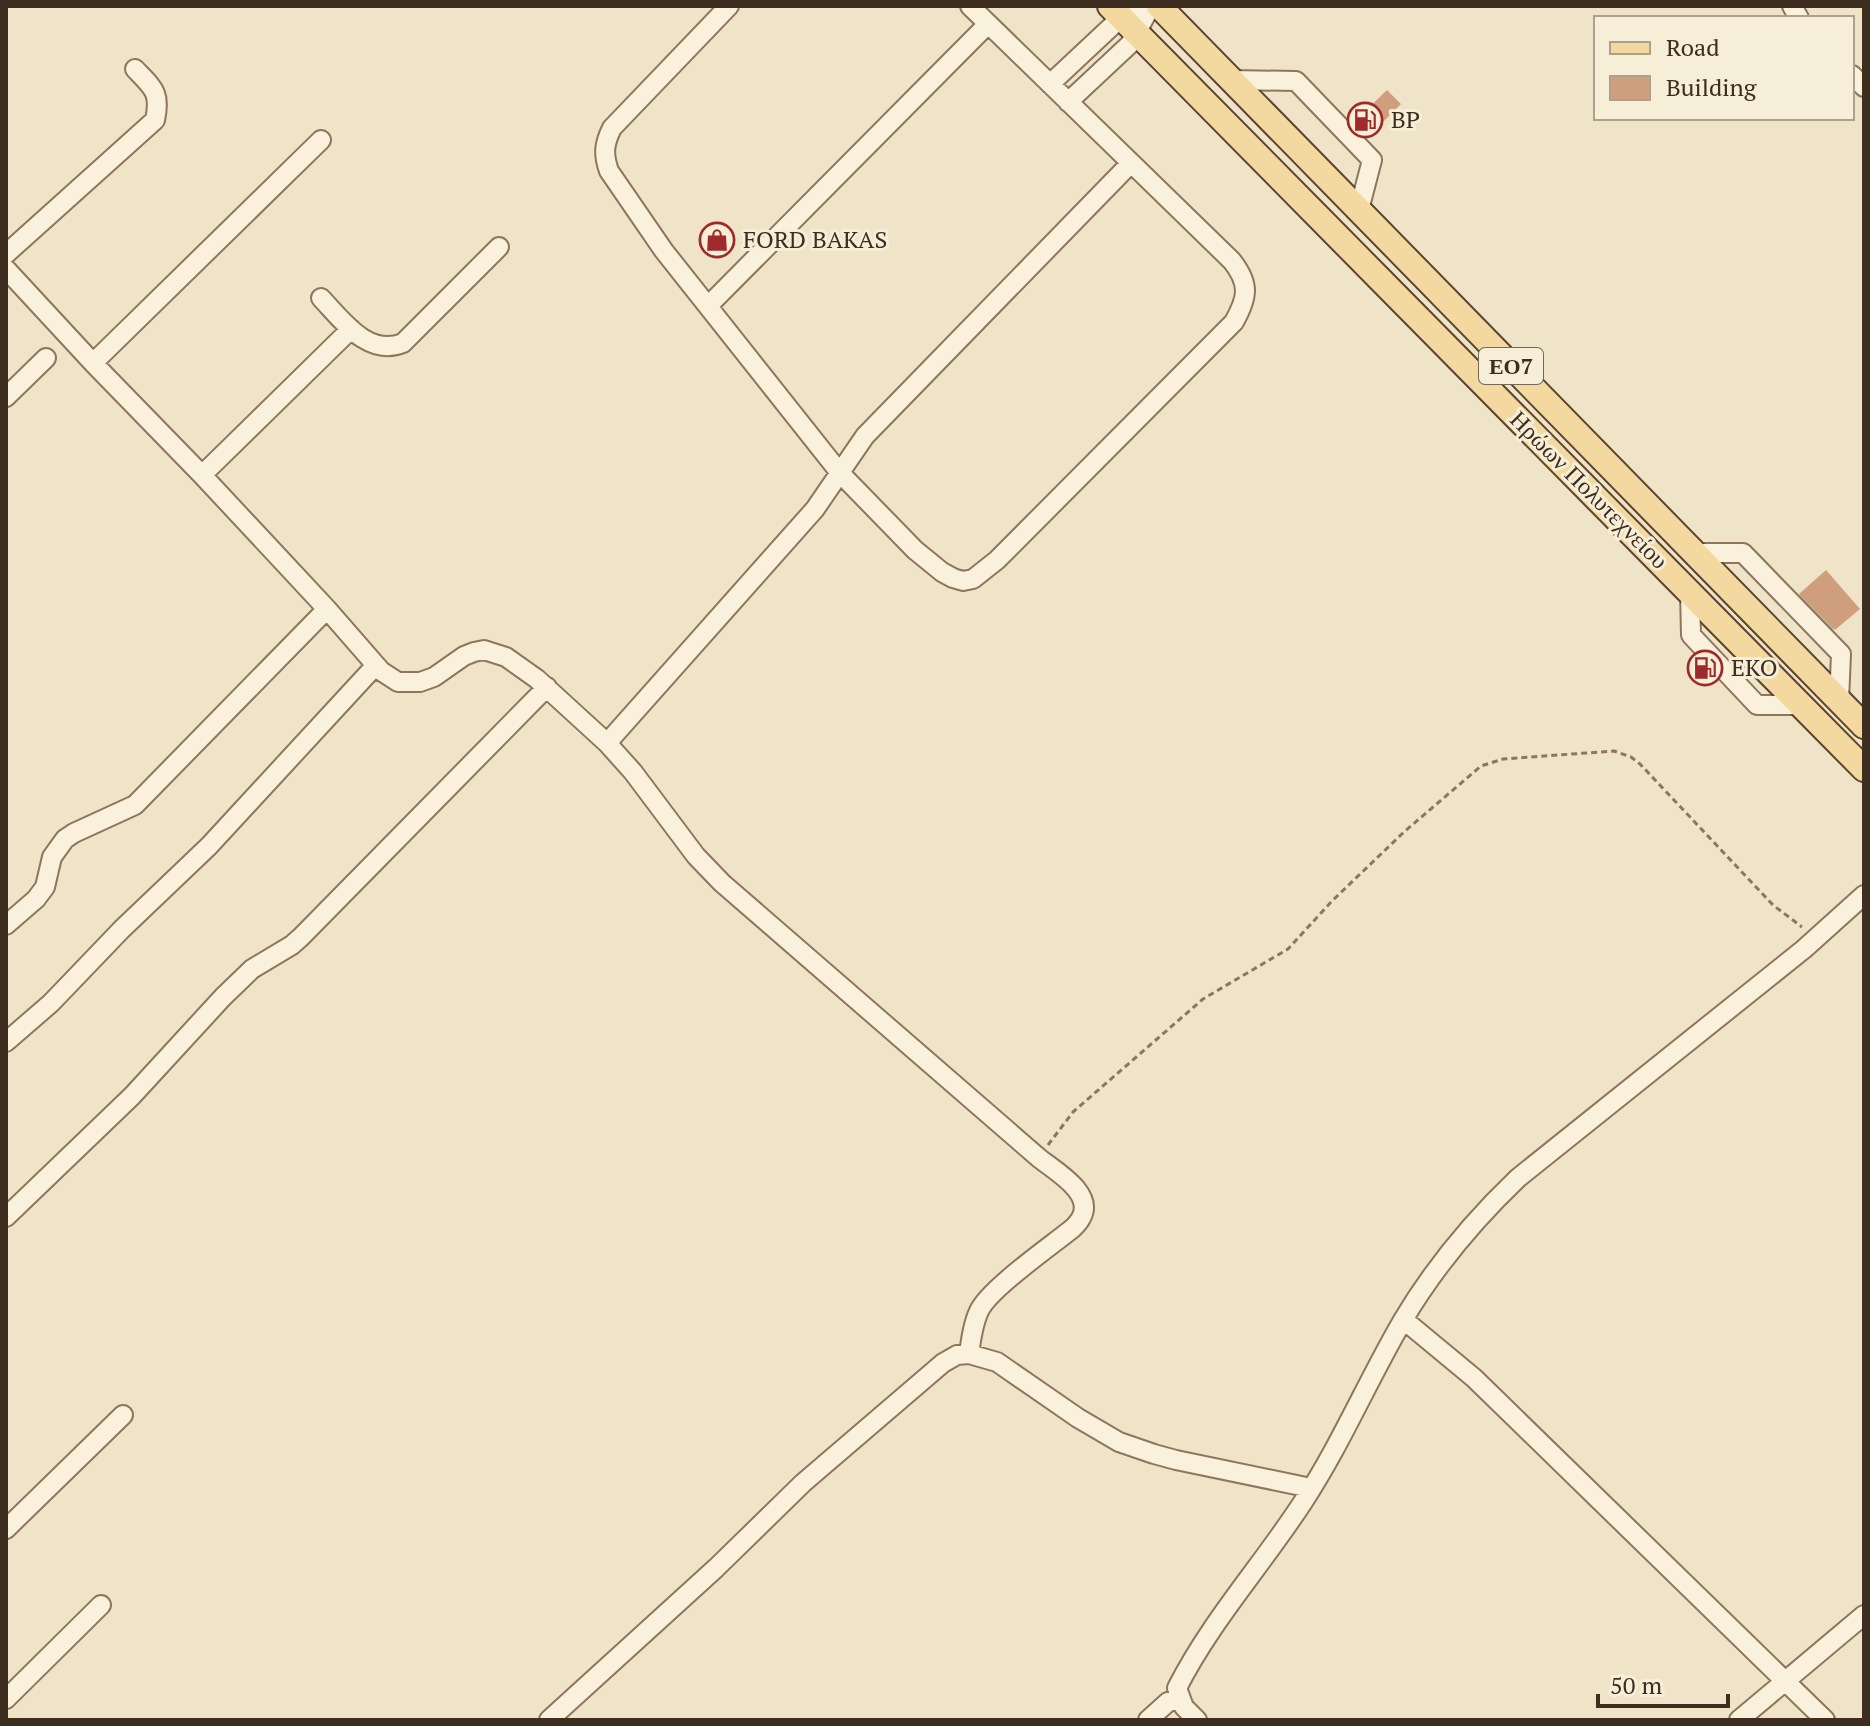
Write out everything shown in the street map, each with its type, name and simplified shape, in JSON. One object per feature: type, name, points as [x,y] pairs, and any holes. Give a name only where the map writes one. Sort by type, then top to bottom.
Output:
[{"type":"main road","name":"Ηρώων Πολυτεχνείου","points":[[1159,6],[1864,726]]},
{"type":"main road","name":"Ηρώων Πολυτεχνείου","points":[[1123,19],[1864,769]]},
{"type":"street","points":[[729,6],[612,128],[605,141],[604,156],[609,171],[664,251],[840,473],[928,562],[963,581],[973,579],[997,560],[1234,322],[1243,306],[1246,290],[1242,274],[1229,258],[970,6]]},
{"type":"street","points":[[1050,84],[1123,19],[1144,6]]},
{"type":"street","points":[[1123,19],[1151,6]]},
{"type":"street","points":[[1068,102],[1130,44],[1123,19]]},
{"type":"street","points":[[708,306],[988,24]]},
{"type":"street","points":[[6,254],[155,120],[158,103],[153,87],[135,69]]},
{"type":"street","points":[[1231,80],[1296,81],[1372,160],[1359,210]]},
{"type":"street","points":[[93,363],[321,140]]},
{"type":"street","points":[[607,743],[815,509],[865,436],[1131,163]]},
{"type":"street","points":[[321,298],[369,343],[392,348],[403,343],[499,247]]},
{"type":"street","points":[[6,269],[202,475],[376,665],[398,682],[420,682],[434,677],[464,656],[484,650],[506,657],[547,687],[633,772],[696,856],[722,883],[1074,1186],[1084,1201],[1083,1216],[1073,1228],[993,1293],[980,1308],[969,1354]]},
{"type":"street","points":[[202,475],[351,329]]},
{"type":"street","points":[[6,397],[46,358]]},
{"type":"street","points":[[1694,553],[1743,553],[1841,654],[1839,701]]},
{"type":"street","points":[[6,925],[45,887],[52,857],[65,839],[135,805],[327,609]]},
{"type":"street","points":[[6,1042],[51,1003],[122,929],[209,846],[376,665]]},
{"type":"street","points":[[6,1217],[132,1096],[252,969],[292,945],[307,931],[547,687]]},
{"type":"street","points":[[1197,1720],[1184,1707],[1177,1688],[1193,1657],[1311,1488],[1404,1320],[1449,1254],[1508,1188],[1549,1152],[1818,936],[1864,895]]},
{"type":"street","points":[[1404,1320],[1474,1378],[1825,1720]]},
{"type":"street","points":[[549,1720],[716,1568],[803,1483],[943,1363],[957,1355],[985,1357],[1002,1365],[1101,1433],[1129,1446],[1176,1460],[1311,1488]]},
{"type":"street","points":[[6,1529],[123,1415]]},
{"type":"street","points":[[6,1699],[101,1605]]},
{"type":"street","points":[[1739,1720],[1864,1615]]},
{"type":"street","points":[[1148,1720],[1168,1702],[1180,1699]]},
{"type":"path","points":[[1039,1158],[1073,1112],[1203,999],[1288,949],[1332,901],[1405,831],[1481,766],[1503,759],[1614,751],[1631,757],[1773,905],[1789,919],[1818,936]]},
{"type":"building","points":[[1387,90],[1401,104],[1371,134],[1357,119]]},
{"type":"building","points":[[1826,570],[1860,609],[1835,630],[1799,594]]},
{"type":"place","name":"BP","points":[[1365,120]]},
{"type":"place","name":"FORD BAKAS","points":[[717,240]]},
{"type":"place","name":"EKO","points":[[1705,668]]}]
